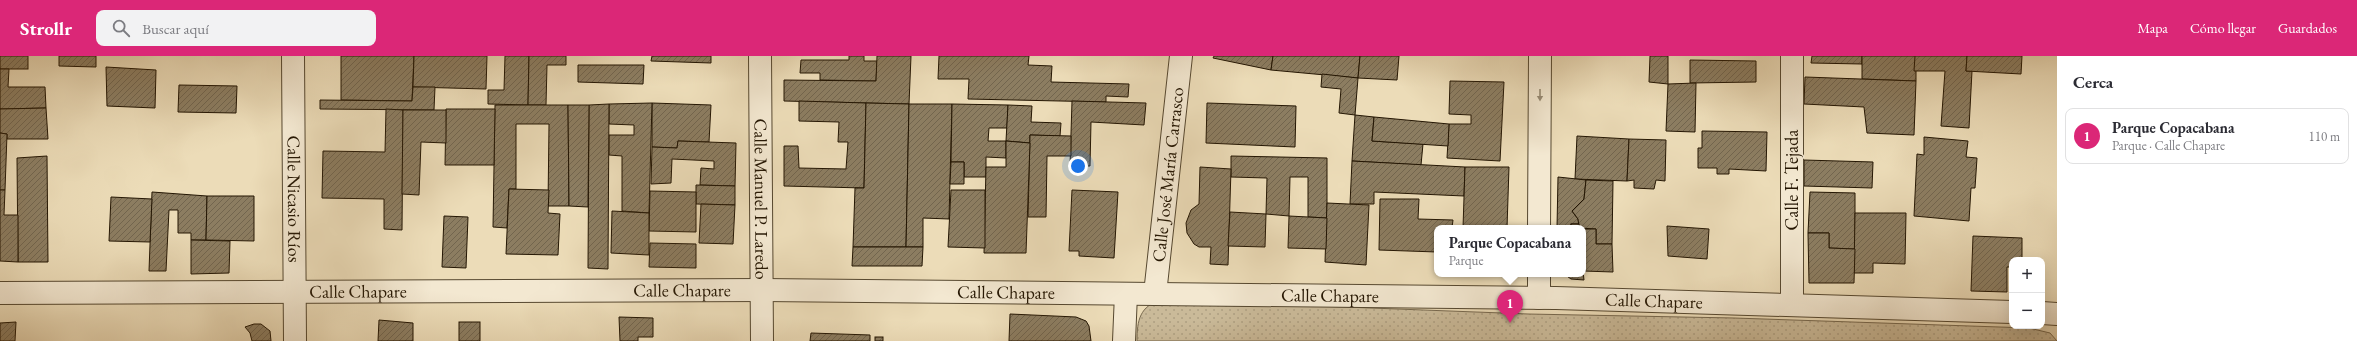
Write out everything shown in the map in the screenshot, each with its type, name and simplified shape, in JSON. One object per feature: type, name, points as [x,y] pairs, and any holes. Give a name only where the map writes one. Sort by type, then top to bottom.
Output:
[{"type":"street","name":"Calle Nicasio Ríos","points":[[293,56],[295,341]]},
{"type":"street","name":"Calle Manuel P. Laredo","points":[[760,56],[763,290],[762,341]]},
{"type":"street","name":"Calle José María Carrasco","points":[[1154,294],[1181,56]]},
{"type":"street","points":[[1539,225],[1540,56]]},
{"type":"street","name":"Calle F. Tejada","points":[[1792,56],[1792,305]]},
{"type":"street","points":[[1539,277],[1539,298]]},
{"type":"street","name":"Calle Chapare","points":[[0,293],[763,290],[1539,298],[2009,312]]},
{"type":"street","points":[[1124,341],[1126,294]]},
{"type":"street","points":[[2045,313],[2057,314]]},
{"type":"shaded area","points":[[1161,300],[1528,314],[1734,318],[2009,327],[2009,329],[2033,329],[2050,333],[2057,341],[1137,341],[1139,320],[1141,315],[1148,306]]},
{"type":"building","points":[[0,56],[28,56],[28,69],[0,69]]},
{"type":"building","points":[[59,56],[96,56],[96,67],[59,66]]},
{"type":"building","points":[[341,56],[414,56],[412,101],[341,100]]},
{"type":"building","points":[[414,56],[487,56],[486,89],[413,87]]},
{"type":"building","points":[[505,56],[529,56],[528,105],[488,104],[488,90],[504,90]]},
{"type":"building","points":[[529,56],[566,56],[566,65],[547,65],[546,105],[528,105]]},
{"type":"building","points":[[652,56],[711,56],[711,63],[651,61]]},
{"type":"building","points":[[849,56],[864,56],[864,61],[877,61],[876,81],[820,80],[820,73],[800,73],[801,60],[849,60]]},
{"type":"building","points":[[877,56],[911,56],[909,104],[784,101],[784,80],[876,81]]},
{"type":"building","points":[[939,56],[1029,56],[1028,65],[1052,66],[1051,82],[1129,84],[1128,97],[1106,96],[1106,102],[968,99],[969,79],[938,79]]},
{"type":"building","points":[[1214,56],[1273,56],[1271,70],[1213,58]]},
{"type":"building","points":[[1273,56],[1360,56],[1358,78],[1271,70]]},
{"type":"building","points":[[1360,56],[1399,56],[1397,80],[1358,78]]},
{"type":"building","points":[[1650,56],[1668,56],[1668,84],[1649,82]]},
{"type":"building","points":[[1812,56],[1862,56],[1862,64],[1811,63]]},
{"type":"building","points":[[1862,56],[1916,56],[1916,81],[1862,79]]},
{"type":"building","points":[[1915,56],[1967,56],[1966,71],[1972,71],[1969,128],[1941,126],[1945,71],[1914,71]]},
{"type":"building","points":[[1967,56],[2022,56],[2021,74],[1966,71]]},
{"type":"building","points":[[1690,60],[1756,61],[1756,82],[1690,83]]},
{"type":"building","points":[[578,65],[644,65],[643,84],[578,82]]},
{"type":"building","points":[[106,67],[156,70],[155,108],[107,106]]},
{"type":"building","points":[[0,69],[9,69],[8,87],[45,87],[46,108],[0,109]]},
{"type":"building","points":[[1322,74],[1358,78],[1355,115],[1339,113],[1341,89],[1321,87]]},
{"type":"building","points":[[1805,77],[1916,81],[1914,135],[1867,133],[1864,107],[1804,104]]},
{"type":"building","points":[[1450,81],[1504,82],[1500,161],[1447,158],[1449,124],[1471,124],[1471,115],[1449,114]]},
{"type":"building","points":[[1696,83],[1695,132],[1666,131],[1668,84]]},
{"type":"building","points":[[179,85],[237,86],[236,113],[178,112]]},
{"type":"building","points":[[413,87],[435,87],[434,110],[320,109],[320,100],[412,101]]},
{"type":"building","points":[[799,101],[866,103],[864,188],[784,186],[784,146],[798,146],[799,168],[846,169],[848,142],[838,142],[839,122],[799,121]]},
{"type":"building","points":[[1072,101],[1146,103],[1144,125],[1091,122],[1090,166],[1070,166]]},
{"type":"building","points":[[652,103],[711,105],[709,142],[678,141],[677,148],[652,147]]},
{"type":"building","points":[[652,103],[649,213],[622,211],[622,156],[609,155],[609,135],[634,135],[634,125],[609,124],[609,104]]},
{"type":"building","points":[[866,103],[909,104],[906,247],[853,247],[855,188],[864,188]]},
{"type":"building","points":[[1207,103],[1296,106],[1295,147],[1206,143]]},
{"type":"building","points":[[609,104],[608,269],[588,268],[589,105]]},
{"type":"building","points":[[909,104],[952,104],[949,219],[923,218],[923,247],[906,247]]},
{"type":"building","points":[[952,104],[1008,105],[1007,128],[989,128],[988,141],[1006,141],[1006,158],[986,157],[986,177],[964,177],[964,162],[951,162]]},
{"type":"building","points":[[495,105],[568,105],[569,206],[548,206],[549,124],[516,124],[516,189],[509,189],[507,228],[493,227]]},
{"type":"building","points":[[568,105],[589,105],[588,207],[569,206]]},
{"type":"building","points":[[1008,105],[1032,106],[1031,122],[1061,123],[1060,136],[1030,135],[1030,143],[1006,141]]},
{"type":"building","points":[[46,108],[48,139],[7,139],[7,134],[0,133],[0,109]]},
{"type":"building","points":[[386,109],[403,110],[402,230],[384,229],[384,199],[322,198],[323,151],[385,152]]},
{"type":"building","points":[[446,109],[495,109],[494,165],[445,165]]},
{"type":"building","points":[[403,110],[446,110],[446,143],[421,142],[419,195],[402,194]]},
{"type":"building","points":[[1355,115],[1374,117],[1372,141],[1423,144],[1421,165],[1352,161]]},
{"type":"building","points":[[1374,117],[1449,124],[1448,146],[1372,141]]},
{"type":"building","points":[[1702,131],[1767,132],[1766,171],[1729,169],[1729,174],[1717,174],[1717,168],[1698,168],[1698,148],[1702,148]]},
{"type":"building","points":[[0,133],[7,134],[5,190],[0,190]]},
{"type":"building","points":[[1030,135],[1071,136],[1071,156],[1047,156],[1046,217],[1028,217]]},
{"type":"building","points":[[1577,136],[1629,139],[1627,181],[1575,179]]},
{"type":"building","points":[[1924,137],[1968,141],[1966,157],[1977,158],[1975,188],[1971,188],[1969,221],[1914,216],[1917,154],[1924,155]]},
{"type":"building","points":[[1629,139],[1666,140],[1665,181],[1656,180],[1654,189],[1634,188],[1634,180],[1627,181]]},
{"type":"building","points":[[678,141],[736,143],[735,186],[700,185],[701,168],[714,169],[714,161],[672,159],[671,183],[651,184],[652,147],[677,148]]},
{"type":"building","points":[[1006,141],[1030,143],[1026,253],[984,253],[986,167],[1006,167]]},
{"type":"building","points":[[47,156],[48,262],[18,262],[17,158]]},
{"type":"building","points":[[1231,156],[1327,158],[1327,218],[1308,217],[1308,177],[1290,177],[1289,216],[1266,214],[1267,178],[1231,177]]},
{"type":"building","points":[[1804,160],[1873,162],[1872,188],[1804,186]]},
{"type":"building","points":[[1352,161],[1465,167],[1464,196],[1374,192],[1374,204],[1350,204]]},
{"type":"building","points":[[951,162],[964,162],[964,184],[950,184]]},
{"type":"building","points":[[1200,167],[1231,169],[1228,265],[1210,264],[1211,247],[1199,247],[1194,244],[1187,233],[1186,223],[1191,210],[1199,204]]},
{"type":"building","points":[[1465,167],[1509,167],[1507,225],[1463,225]]},
{"type":"building","points":[[1558,177],[1586,180],[1584,199],[1572,211],[1578,219],[1579,224],[1557,225]]},
{"type":"building","points":[[1586,180],[1613,181],[1612,244],[1596,244],[1596,229],[1586,228],[1586,225],[1579,225],[1578,219],[1572,211],[1584,199]]},
{"type":"building","points":[[696,185],[735,186],[735,205],[696,204]]},
{"type":"building","points":[[509,189],[549,190],[548,213],[560,214],[558,255],[506,254]]},
{"type":"building","points":[[0,190],[5,190],[4,215],[18,215],[18,262],[0,261]]},
{"type":"building","points":[[951,190],[985,190],[985,248],[948,247]]},
{"type":"building","points":[[1072,190],[1118,192],[1114,258],[1079,256],[1079,251],[1069,251]]},
{"type":"building","points":[[650,191],[696,192],[696,232],[649,231]]},
{"type":"building","points":[[152,192],[207,196],[206,240],[191,240],[191,233],[178,233],[178,210],[169,210],[166,271],[149,271]]},
{"type":"building","points":[[1810,192],[1855,193],[1855,249],[1829,248],[1829,233],[1808,233]]},
{"type":"building","points":[[207,196],[254,196],[254,241],[206,240]]},
{"type":"building","points":[[111,197],[152,199],[150,242],[109,241]]},
{"type":"building","points":[[1380,199],[1419,199],[1418,219],[1453,220],[1452,225],[1434,225],[1434,252],[1379,250]]},
{"type":"building","points":[[1327,203],[1369,205],[1366,265],[1325,262]]},
{"type":"building","points":[[701,204],[735,205],[733,244],[699,243]]},
{"type":"building","points":[[612,211],[649,213],[649,255],[611,253]]},
{"type":"building","points":[[1230,212],[1266,214],[1265,247],[1228,246]]},
{"type":"building","points":[[1855,213],[1906,213],[1905,264],[1873,263],[1873,273],[1854,273]]},
{"type":"building","points":[[444,216],[468,217],[466,268],[442,267]]},
{"type":"building","points":[[1289,216],[1327,218],[1326,249],[1288,248]]},
{"type":"building","points":[[1667,226],[1709,229],[1707,259],[1668,256]]},
{"type":"building","points":[[1586,229],[1596,229],[1596,244],[1612,244],[1613,272],[1586,271]]},
{"type":"building","points":[[1808,233],[1829,233],[1829,248],[1855,249],[1854,283],[1809,283]]},
{"type":"building","points":[[1973,236],[2022,238],[2022,257],[2009,257],[2009,267],[2007,267],[2007,292],[1971,291]]},
{"type":"building","points":[[191,240],[230,241],[229,273],[191,274]]},
{"type":"building","points":[[650,243],[696,244],[696,268],[649,267]]},
{"type":"building","points":[[853,247],[923,247],[922,266],[852,266]]},
{"type":"building","points":[[1568,277],[1584,277],[1584,280],[1571,279]]},
{"type":"building","points":[[1010,314],[1076,317],[1086,321],[1089,326],[1091,341],[1009,341]]},
{"type":"building","points":[[619,317],[653,318],[653,337],[638,337],[638,341],[620,341]]},
{"type":"building","points":[[379,320],[413,323],[413,341],[378,341]]},
{"type":"building","points":[[16,322],[15,341],[0,341],[0,323]]},
{"type":"building","points":[[459,322],[480,322],[480,341],[459,341]]},
{"type":"building","points":[[254,324],[261,324],[270,331],[271,341],[252,341],[250,333],[245,327]]},
{"type":"building","points":[[811,333],[870,335],[870,341],[810,341]]},
{"type":"building","points":[[875,337],[883,337],[883,341],[875,341]]},
{"type":"place","name":"Parque Copacabana","points":[[1510,323]]}]
